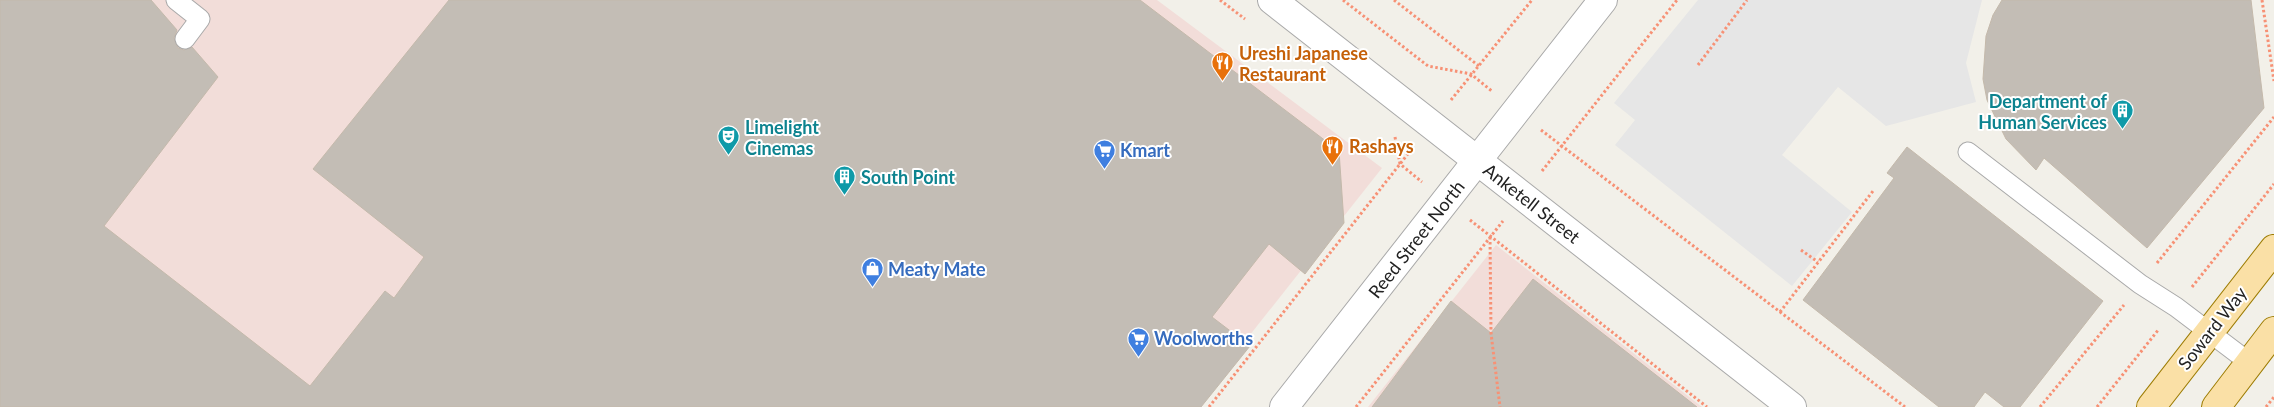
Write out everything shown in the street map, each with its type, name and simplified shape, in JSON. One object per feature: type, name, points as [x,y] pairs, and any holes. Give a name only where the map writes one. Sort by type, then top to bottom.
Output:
[{"type":"main road","name":"Soward Way","points":[[2150,407],[2274,249]]},
{"type":"main road","points":[[2216,407],[2274,331]]},
{"type":"street","name":"Anketell Street","points":[[1272,0],[1792,407]]},
{"type":"street","name":"Reed Street North","points":[[1284,407],[1603,0]]},
{"type":"lane","points":[[176,0],[200,19],[185,39]]},
{"type":"lane","points":[[1968,152],[2140,284],[2250,362]]},
{"type":"path","points":[[1343,0],[1428,66],[1471,74],[1532,0]]},
{"type":"path","points":[[1394,0],[1479,66]]},
{"type":"path","points":[[1677,0],[1562,146],[1905,407]]},
{"type":"path","points":[[1698,65],[1747,0]]},
{"type":"path","points":[[2262,0],[2274,81]]},
{"type":"path","points":[[1209,407],[1400,164]]},
{"type":"path","points":[[1780,312],[1873,191]]},
{"type":"path","points":[[1356,407],[1490,236]]},
{"type":"path","points":[[1490,236],[1491,333],[1500,407]]},
{"type":"path","points":[[1490,236],[1707,407]]},
{"type":"path","points":[[1801,250],[1818,262]]},
{"type":"path","points":[[2266,407],[2274,397]]},
{"type":"shaded area","name":"South Point","points":[[0,0],[1157,0],[1382,168],[1193,407],[0,407]]},
{"type":"shaded area","points":[[1698,0],[1982,0],[1966,63],[1976,102],[1886,126],[1838,87],[1782,155],[1852,212],[1792,286],[1615,145],[1635,120],[1614,103]]},
{"type":"shaded area","points":[[1496,245],[1702,407],[1368,407]]},
{"type":"building","name":"South Point","points":[[0,0],[151,0],[177,30],[174,38],[178,48],[184,50],[192,47],[218,77],[104,226],[310,386],[385,291],[394,298],[424,257],[313,169],[449,0],[1140,0],[1339,151],[1344,223],[1305,274],[1269,244],[1212,317],[1250,346],[1201,407],[0,407]]},
{"type":"building","name":"Department of Human Services","points":[[2002,0],[2251,0],[2264,108],[2147,248],[2044,158],[2036,170],[2006,139],[1987,100],[1983,79],[1986,36],[1993,15]]},
{"type":"building","points":[[1907,147],[2103,301],[2020,407],[2004,407],[1985,392],[1974,407],[1939,407],[1803,300],[1894,178],[1887,173]]},
{"type":"building","points":[[1533,279],[1697,407],[1372,407],[1451,301],[1491,333]]},
{"type":"place","name":"Ureshi Japanese Restaurant","points":[[1223,82]]},
{"type":"place","name":"Department of Human Services","points":[[2123,130]]},
{"type":"place","name":"Limelight Cinemas","points":[[729,156]]},
{"type":"place","name":"Rashays","points":[[1333,165]]},
{"type":"place","name":"Kmart","points":[[1104,169]]},
{"type":"place","name":"South Point","points":[[845,196]]},
{"type":"place","name":"Meaty Mate","points":[[872,288]]},
{"type":"place","name":"Woolworths","points":[[1138,357]]}]
